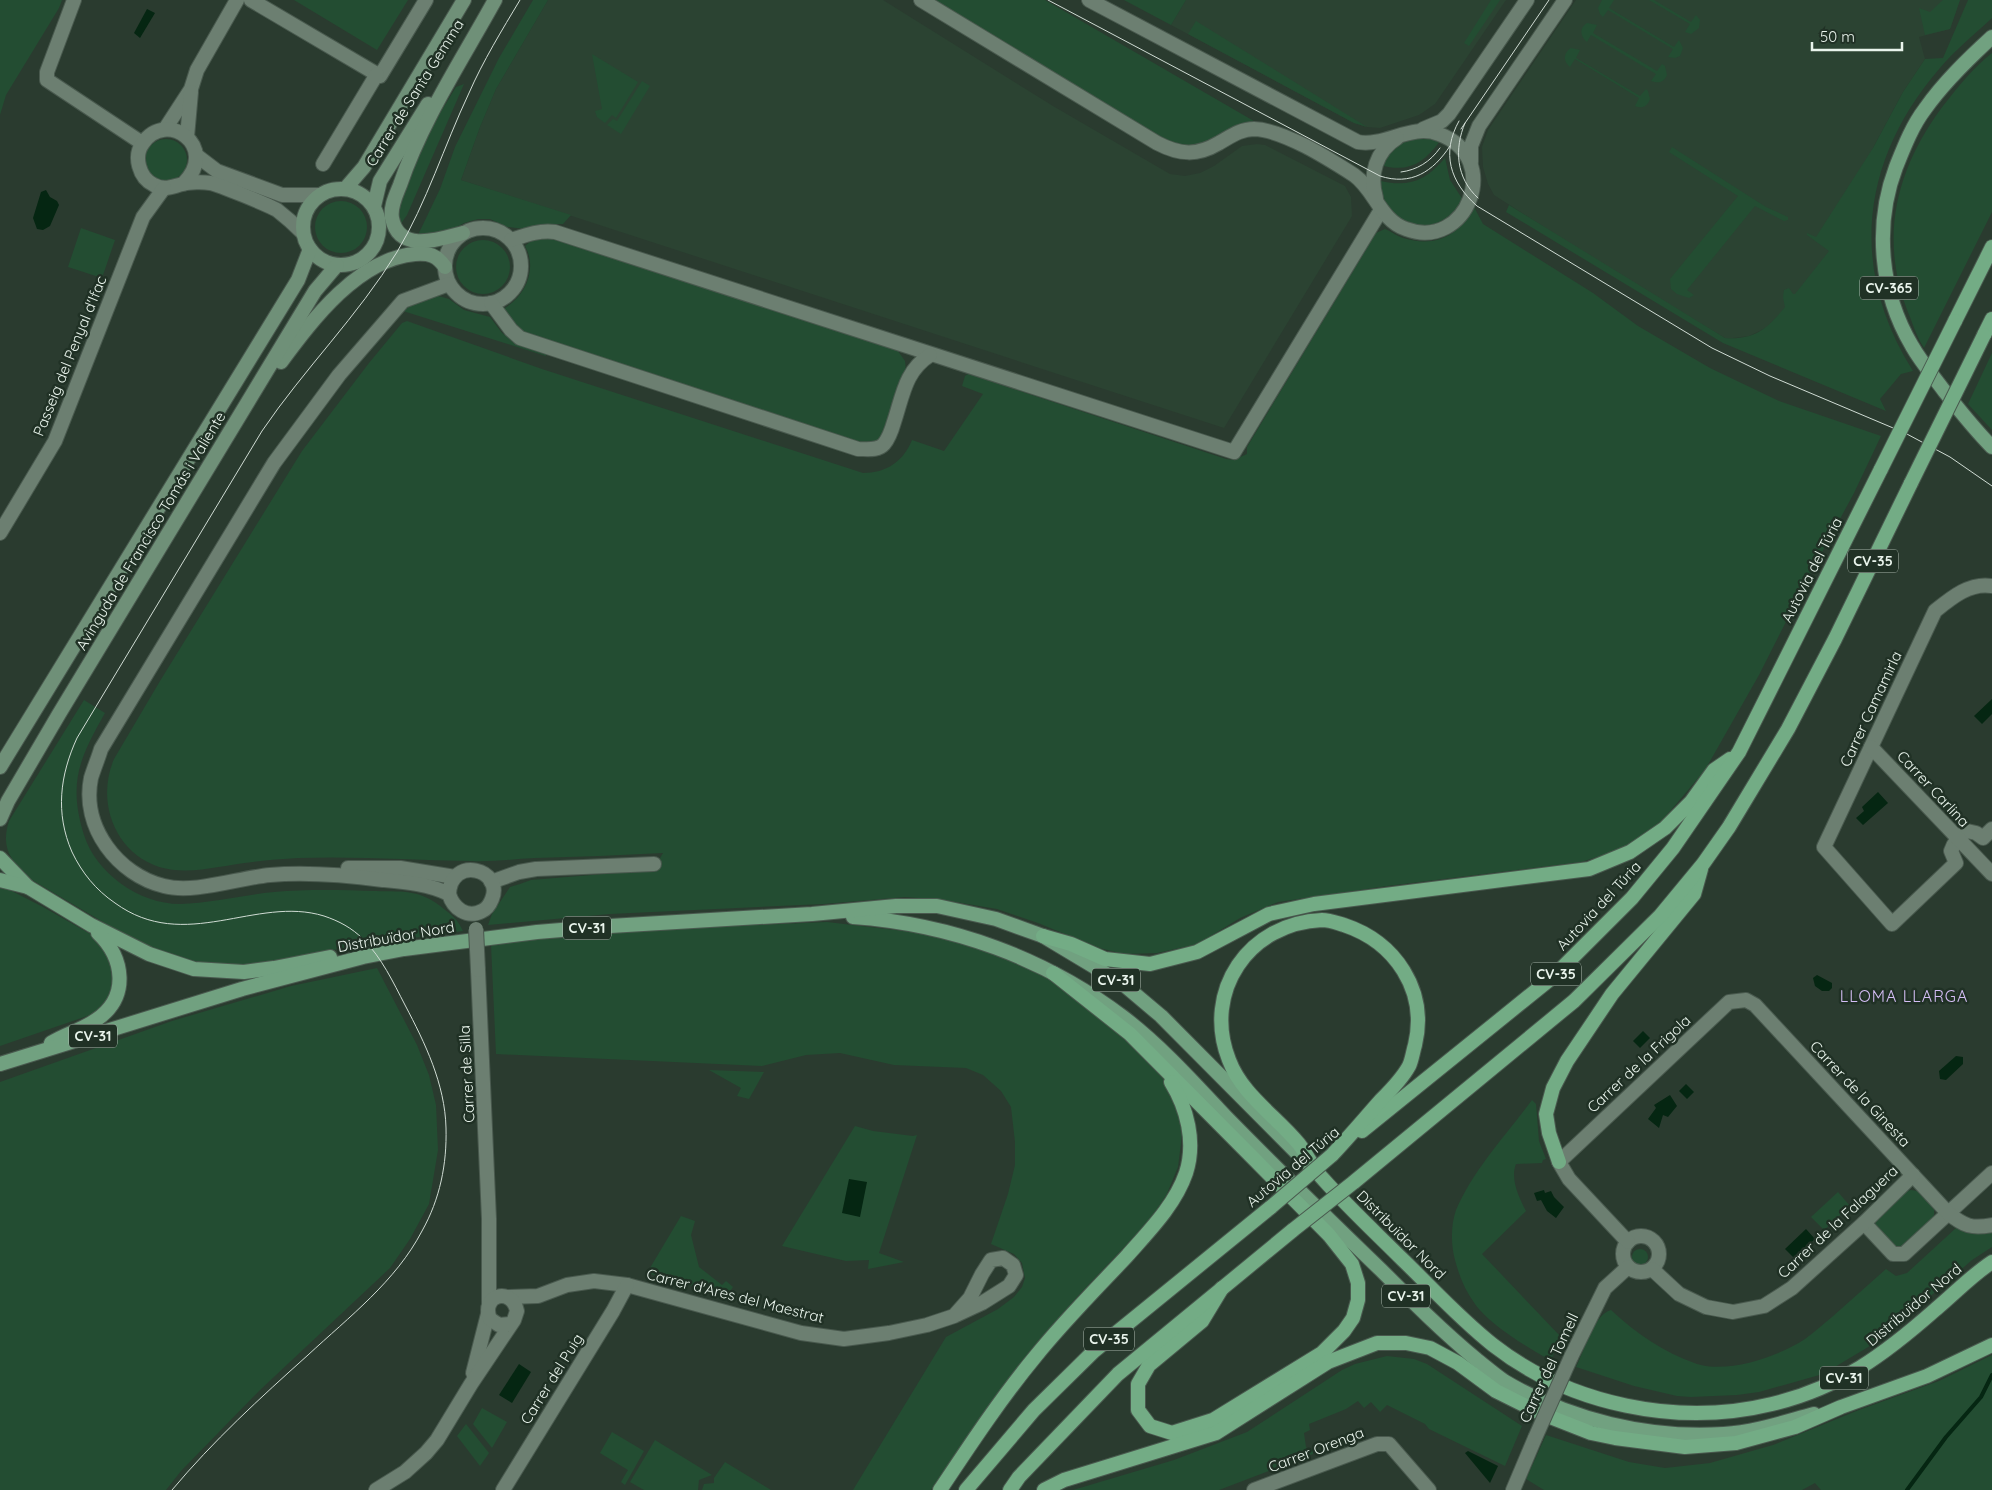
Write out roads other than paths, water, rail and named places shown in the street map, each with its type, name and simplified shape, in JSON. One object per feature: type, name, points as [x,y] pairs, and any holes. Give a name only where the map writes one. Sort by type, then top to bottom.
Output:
[{"type":"highway","name":"Autovia del Túria","points":[[966,1490],[1034,1410],[1094,1351],[1332,1155],[1492,1027],[1567,963],[1632,898],[1673,848],[1739,752],[1992,247]]},
{"type":"highway","name":"CV-35","points":[[1010,1490],[1019,1477],[1118,1374],[1574,1001],[1660,916],[1703,864],[1729,827],[1788,729],[1835,639],[1992,319]]},
{"type":"highway","points":[[1043,936],[1071,944],[1106,959],[1150,964],[1197,952],[1269,914],[1314,904],[1589,868],[1630,852],[1665,828],[1691,802],[1714,770],[1739,752]]},
{"type":"highway","points":[[1559,1162],[1549,1134],[1546,1114],[1553,1088],[1567,1062],[1612,994],[1694,894],[1703,864]]},
{"type":"highway","points":[[1322,1178],[1300,1145],[1242,1085],[1227,1056],[1222,1041],[1221,1018],[1223,994],[1230,976],[1244,957],[1260,943],[1279,931],[1302,923],[1326,920],[1359,930],[1392,952],[1411,985],[1418,1007],[1419,1028],[1410,1065],[1391,1091],[1332,1155]]},
{"type":"highway","points":[[1053,973],[1130,1034],[1329,1235],[1352,1264],[1358,1283],[1358,1300],[1353,1318],[1344,1332],[1322,1353],[1213,1420],[1172,1433],[1150,1426],[1138,1410],[1138,1384],[1149,1365],[1202,1321],[1222,1288]]},
{"type":"highway","points":[[940,1490],[1035,1357],[1157,1222],[1174,1196],[1186,1172],[1189,1148],[1189,1123],[1183,1104],[1164,1068]]},
{"type":"highway","name":"Distribuïdor Nord","points":[[1322,1178],[1455,1312],[1496,1348],[1534,1371],[1580,1393],[1661,1412],[1698,1413],[1734,1411],[1771,1405],[1807,1395],[1854,1373],[1894,1346],[1992,1262]]},
{"type":"highway","points":[[1044,1490],[1064,1480],[1216,1433],[1328,1362],[1377,1343],[1406,1343],[1430,1348],[1458,1363],[1496,1391],[1540,1413],[1592,1433],[1647,1443],[1685,1447],[1736,1443],[1795,1427],[1841,1407]]},
{"type":"highway","name":"Distribuïdor Nord","points":[[1841,1407],[1927,1376],[1992,1345]]},
{"type":"main road","name":"Carrer de Santa Gemma","points":[[345,189],[364,167],[464,0]]},
{"type":"main road","name":"Carrer de Santa Gemma","points":[[374,206],[380,181],[494,0]]},
{"type":"main road","points":[[463,233],[436,241],[415,242],[402,234],[396,227],[392,211],[412,152],[494,0]]},
{"type":"main road","name":"CV-365","points":[[1992,37],[1940,89],[1914,127],[1889,184],[1883,220],[1882,251],[1892,303],[1911,345],[1964,415],[1992,447]]},
{"type":"main road","points":[[345,189],[356,192],[374,206],[379,218],[380,230],[374,247],[361,261],[349,265],[337,265],[327,263],[310,250],[303,233],[303,222],[306,211],[320,195],[332,190],[345,189]]},
{"type":"main road","name":"Avinguda de Francisco Tomás i Valiente","points":[[0,767],[298,280],[310,250]]},
{"type":"main road","points":[[235,423],[310,326],[341,290],[371,269],[410,254],[430,254],[441,261],[445,267]]},
{"type":"main road","name":"Avinguda de Francisco Tomás i Valiente","points":[[0,819],[59,714],[315,291],[337,265]]},
{"type":"main road","points":[[0,858],[28,887],[91,925],[149,954],[194,969],[244,972],[336,956],[363,957]]},
{"type":"main road","points":[[0,880],[28,887]]},
{"type":"main road","name":"Distribuïdor Nord","points":[[0,1064],[242,989],[363,957],[446,943],[537,932],[620,925],[812,914],[896,906],[937,906],[996,919],[1043,936],[1115,979],[1144,1000],[1322,1178]]},
{"type":"main road","name":"Distribuïdor Nord","points":[[812,914],[887,920],[931,928],[1000,948],[1088,992],[1125,1018],[1155,1046],[1447,1336],[1502,1380],[1542,1401],[1583,1416],[1642,1430],[1678,1434],[1725,1434],[1764,1428],[1841,1407]]},
{"type":"main road","points":[[0,1074],[10,1070],[60,1037],[97,1020],[115,1000],[119,988],[120,971],[115,954],[108,942],[91,925]]},
{"type":"street","points":[[74,0],[47,72],[47,80],[142,143]]},
{"type":"street","points":[[187,137],[191,89],[197,70],[237,0]]},
{"type":"street","points":[[251,0],[379,75]]},
{"type":"street","points":[[322,164],[426,0]]},
{"type":"street","points":[[511,240],[538,232],[555,232],[1234,452],[1379,206],[1373,188],[1376,164],[1390,142],[1408,134],[1428,131],[1448,137],[1466,153],[1474,179],[1472,197],[1462,214],[1451,224],[1436,231],[1413,231],[1392,222],[1379,206],[1363,181],[1288,138],[1269,131],[1252,129],[1240,131],[1218,144],[1194,152],[1179,153],[1164,147],[921,0]]},
{"type":"street","points":[[1089,0],[1358,142],[1373,143],[1434,125],[1449,114],[1527,0]]},
{"type":"street","points":[[1471,166],[1471,146],[1479,126],[1565,0]]},
{"type":"street","points":[[165,129],[191,89]]},
{"type":"street","points":[[165,129],[178,132],[187,137],[196,155],[196,166],[192,175],[184,183],[174,188],[154,186],[147,181],[141,173],[138,158],[142,143],[151,134],[165,129]]},
{"type":"street","points":[[196,155],[217,172],[282,195],[320,195]]},
{"type":"street","points":[[184,183],[211,183],[276,210],[303,233]]},
{"type":"street","name":"Passeig del Penyal d'Ifac","points":[[0,534],[55,441],[143,218],[164,188]]},
{"type":"street","points":[[475,228],[488,228],[501,232],[511,240],[521,260],[521,272],[517,282],[506,296],[491,303],[479,304],[467,301],[457,294],[450,284],[445,267],[449,247],[463,233],[475,228]]},
{"type":"street","points":[[449,894],[455,877],[461,872],[475,870],[482,872],[491,882],[493,896],[486,908],[481,912],[467,914],[455,906],[449,894],[440,889],[396,881],[344,875],[269,875],[196,887],[166,887],[143,878],[122,865],[101,840],[90,808],[91,779],[101,750],[274,462],[339,375],[403,301],[450,284]]},
{"type":"street","points":[[491,303],[511,330],[520,338],[858,449],[872,450],[884,444],[890,433],[910,373],[919,362],[930,355]]},
{"type":"street","points":[[900,345],[908,358],[910,373]]},
{"type":"street","name":"Carrer Camamirla","points":[[1958,839],[1951,851],[1956,863],[1892,924],[1824,847],[1935,611],[1958,592],[1986,585],[1992,586]]},
{"type":"street","name":"Carrer Carlina","points":[[1871,748],[1992,874]]},
{"type":"street","points":[[1958,839],[1968,831],[1976,833],[1983,838],[1992,829]]},
{"type":"street","points":[[491,882],[519,872],[536,869],[654,864]]},
{"type":"street","points":[[300,874],[345,868],[400,868],[455,877]]},
{"type":"street","name":"Carrer de Silla","points":[[476,929],[486,908]]},
{"type":"street","name":"Carrer de Silla","points":[[467,914],[476,929],[489,1219],[488,1309],[471,1384]]},
{"type":"street","name":"Carrer de la Frigola","points":[[1559,1162],[1729,1002],[1746,1000]]},
{"type":"street","name":"Carrer de la Ginesta","points":[[1746,1000],[1755,1005],[1948,1213],[1960,1223],[1976,1228],[1992,1225]]},
{"type":"street","points":[[1559,1162],[1569,1179],[1628,1242]]},
{"type":"street","points":[[1864,1223],[1893,1254],[1904,1254],[1992,1173]]},
{"type":"street","name":"Carrer de la Falaguera","points":[[1652,1269],[1680,1294],[1706,1307],[1733,1312],[1764,1306],[1792,1288],[1864,1223],[1913,1175]]},
{"type":"street","name":"Carrer de Silla","points":[[489,1219],[497,1278],[507,1297]]},
{"type":"street","points":[[1642,1236],[1653,1241],[1659,1252],[1659,1258],[1652,1269],[1639,1273],[1628,1267],[1622,1256],[1623,1249],[1628,1242],[1642,1236]]},
{"type":"street","name":"Carrer d'Ares del Maestrat","points":[[507,1297],[538,1296],[567,1286],[594,1281],[627,1285],[801,1333],[844,1339],[889,1333],[927,1325],[954,1316],[982,1303],[1008,1286],[1016,1275],[1013,1265],[1002,1258],[991,1260],[970,1298],[954,1316]]},
{"type":"street","name":"Carrer del Tomell","points":[[1513,1490],[1571,1357],[1605,1288],[1628,1267]]},
{"type":"street","name":"Carrer del Puig","points":[[503,1490],[627,1285]]},
{"type":"street","name":"Carrer d'Ares del Maestrat","points":[[513,1320],[538,1296]]},
{"type":"street","points":[[496,1297],[507,1297],[516,1305],[513,1320],[499,1325],[494,1323],[488,1309],[496,1297]]},
{"type":"street","name":"Carrer de Silla","points":[[376,1490],[405,1472],[437,1440],[513,1320]]},
{"type":"street","name":"Carrer Orenga","points":[[1254,1490],[1377,1444],[1389,1444],[1429,1490]]},
{"type":"waterway","points":[[1907,1490],[1946,1437],[1981,1397],[1992,1375]]},
{"type":"tram line","points":[[172,1490],[237,1420],[371,1297],[399,1266],[422,1231],[438,1194],[444,1168],[446,1141],[445,1112],[433,1064],[420,1034],[387,970],[370,946],[359,935],[345,925],[330,918],[298,912],[272,912],[194,924],[168,924],[141,917],[115,903],[96,887],[80,867],[72,852],[63,823],[63,780],[77,738],[262,431],[382,276],[397,252],[417,214],[474,81],[520,0]]},
{"type":"tram line","points":[[1048,0],[1380,176],[1391,179],[1411,178],[1429,170],[1450,146]]},
{"type":"tram line","points":[[1461,129],[1549,0]]},
{"type":"tram line","points":[[1459,121],[1450,144],[1451,166],[1460,187],[1477,206],[1712,348],[1770,376],[1905,433],[1950,457],[1992,486]]},
{"type":"tram line","points":[[1465,123],[1459,143],[1459,163],[1465,182],[1478,198]]},
{"type":"tram line","points":[[1401,172],[1423,164],[1440,148]]},
{"type":"district","name":"LLOMA LLARGA","points":[[1904,996]]}]
